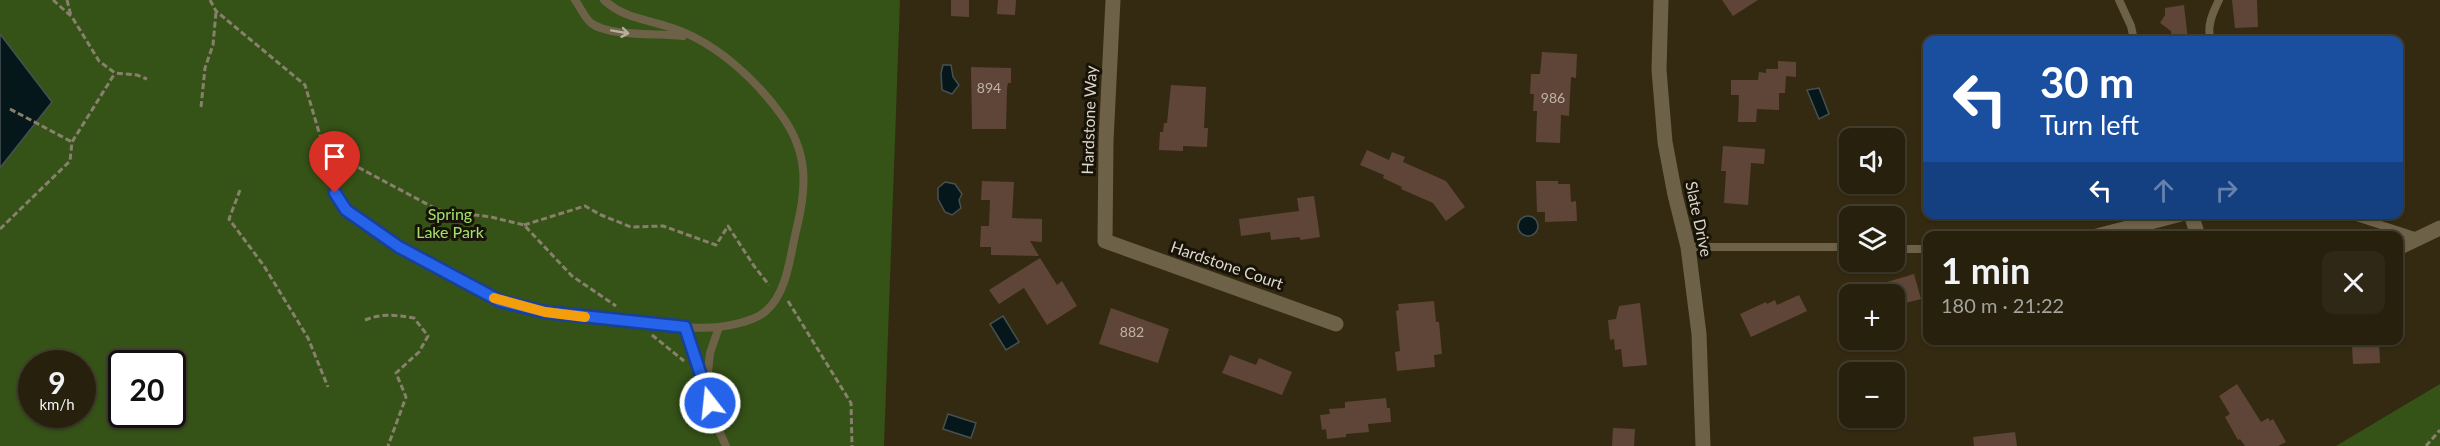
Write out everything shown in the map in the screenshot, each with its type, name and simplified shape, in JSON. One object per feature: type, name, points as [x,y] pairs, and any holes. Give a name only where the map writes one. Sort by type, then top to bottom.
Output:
[{"type":"street","name":"Hardstone Way","points":[[1105,241],[1106,141],[1113,0]]},
{"type":"street","name":"Slate Drive","points":[[1661,0],[1659,70],[1665,142],[1688,247],[1699,334],[1703,446]]},
{"type":"street","points":[[2116,231],[2162,219]]},
{"type":"street","points":[[2403,245],[2440,228]]},
{"type":"street","name":"Hardstone Court","points":[[1105,241],[1336,324]]},
{"type":"lane","points":[[575,0],[591,23],[621,34],[657,33],[695,37]]},
{"type":"lane","points":[[335,193],[346,210],[399,247],[500,301],[545,312],[685,327],[719,327],[752,319],[766,312],[780,293],[804,199],[805,174],[799,148],[783,117],[765,94],[730,61],[695,37],[624,14],[604,0]]},
{"type":"lane","points":[[2119,0],[2133,36]]},
{"type":"lane","points":[[2209,36],[2211,16],[2219,0]]},
{"type":"lane","points":[[2363,219],[2400,231]]},
{"type":"lane","points":[[2403,232],[2419,237]]},
{"type":"lane","points":[[1688,247],[1839,247]]},
{"type":"lane","points":[[1905,249],[1923,249]]},
{"type":"lane","points":[[685,327],[706,386],[714,420],[726,446]]},
{"type":"lane","points":[[706,386],[710,354],[719,327]]},
{"type":"path","points":[[53,0],[72,17]]},
{"type":"path","points":[[67,0],[72,17],[99,61],[115,73],[136,75],[147,79]]},
{"type":"path","points":[[210,0],[216,11],[305,85],[324,149],[438,210],[491,217],[524,225],[585,206],[631,227],[663,226],[716,244],[728,226],[754,266],[772,288]]},
{"type":"path","points":[[201,108],[205,68],[213,45],[216,11]]},
{"type":"path","points":[[0,229],[70,160],[72,142],[115,73]]},
{"type":"path","points":[[10,109],[72,142]]},
{"type":"path","points":[[240,190],[230,219],[264,266],[308,338],[328,387]]},
{"type":"path","points":[[524,225],[572,276],[636,321],[687,364]]},
{"type":"path","points":[[787,300],[793,306],[851,403],[852,446]]},
{"type":"path","points":[[365,320],[377,315],[394,314],[414,318],[428,336],[420,352],[396,373],[406,397],[388,446]]},
{"type":"path","points":[[2426,446],[2440,430]]},
{"type":"green space","name":"Spring Lake Park","points":[[0,0],[900,0],[884,446],[0,446]]},
{"type":"green space","points":[[2440,384],[2440,446],[2336,446]]},
{"type":"shaded area","points":[[0,34],[52,102],[0,168]]},
{"type":"shaded area","points":[[943,65],[951,65],[953,77],[959,85],[952,94],[942,90]]},
{"type":"shaded area","points":[[1819,88],[1829,114],[1819,119],[1807,90]]},
{"type":"shaded area","points":[[945,182],[955,184],[962,194],[959,200],[961,208],[952,215],[945,212],[938,199],[938,188]]},
{"type":"shaded area","points":[[1528,216],[1535,219],[1538,226],[1535,233],[1528,236],[1521,233],[1518,226],[1521,219]]},
{"type":"shaded area","points":[[1003,316],[1019,342],[1006,350],[990,324]]},
{"type":"shaded area","points":[[948,414],[976,423],[971,438],[943,429]]},
{"type":"building","points":[[951,0],[969,0],[969,17],[951,16]]},
{"type":"building","points":[[998,0],[1016,0],[1015,15],[997,14]]},
{"type":"building","points":[[1722,0],[1758,0],[1733,16]]},
{"type":"building","points":[[2232,0],[2257,0],[2258,27],[2235,28]]},
{"type":"building","points":[[2184,5],[2188,36],[2172,36],[2171,31],[2160,23],[2165,15],[2165,8]]},
{"type":"building","points":[[1542,52],[1577,54],[1576,78],[1571,77],[1569,116],[1561,115],[1560,143],[1536,142],[1537,111],[1533,111],[1534,94],[1530,94],[1531,74],[1540,74]]},
{"type":"building","points":[[1778,61],[1796,62],[1796,77],[1786,76],[1785,93],[1779,93],[1779,110],[1757,109],[1756,122],[1738,122],[1739,95],[1731,95],[1731,80],[1758,80],[1759,72],[1766,73],[1766,69],[1778,69]]},
{"type":"building","points":[[971,67],[1011,68],[1011,83],[1008,83],[1007,88],[1006,129],[972,129]]},
{"type":"building","points":[[1171,85],[1206,87],[1204,128],[1208,128],[1207,147],[1183,146],[1183,151],[1159,150],[1160,132],[1163,132],[1164,123],[1167,123]]},
{"type":"building","points":[[1723,146],[1765,149],[1764,164],[1751,163],[1748,205],[1724,203],[1726,171],[1721,171]]},
{"type":"building","points":[[1367,150],[1389,160],[1392,152],[1405,157],[1403,162],[1446,181],[1465,207],[1446,221],[1433,203],[1401,189],[1402,187],[1383,178],[1384,175],[1360,165]]},
{"type":"building","points":[[982,181],[1014,182],[1012,218],[1042,219],[1042,242],[1030,241],[1039,256],[991,255],[991,247],[980,247],[981,226],[989,226],[990,200],[981,200]]},
{"type":"building","points":[[1536,181],[1558,181],[1558,184],[1570,184],[1571,202],[1576,201],[1577,221],[1545,222],[1545,212],[1537,212]]},
{"type":"building","points":[[1314,196],[1320,237],[1301,240],[1299,237],[1271,240],[1270,232],[1241,236],[1239,219],[1299,211],[1297,198]]},
{"type":"building","points":[[1040,258],[1057,285],[1062,281],[1077,306],[1047,325],[1024,288],[999,304],[989,290]]},
{"type":"building","points":[[1914,274],[1921,299],[1905,303],[1905,284],[1881,284]]},
{"type":"building","points":[[1799,295],[1807,311],[1751,337],[1740,314],[1766,302],[1767,304],[1775,300],[1777,305]]},
{"type":"building","points":[[1434,301],[1436,322],[1439,322],[1442,354],[1434,355],[1435,367],[1397,371],[1395,352],[1400,351],[1396,311],[1399,310],[1398,304]]},
{"type":"building","points":[[1640,303],[1647,365],[1623,367],[1621,349],[1615,350],[1614,339],[1610,340],[1608,320],[1616,319],[1619,306]]},
{"type":"building","points":[[1111,308],[1169,329],[1158,363],[1099,344]]},
{"type":"building","points":[[2352,345],[2379,345],[2380,363],[2353,364]]},
{"type":"building","points":[[1230,355],[1256,365],[1259,358],[1292,372],[1282,395],[1222,373]]},
{"type":"building","points":[[2237,384],[2261,422],[2268,418],[2270,421],[2273,419],[2286,442],[2278,446],[2245,446],[2240,439],[2238,440],[2225,417],[2230,414],[2219,396]]},
{"type":"building","points":[[1386,398],[1387,408],[1390,408],[1391,422],[1368,424],[1369,432],[1346,434],[1346,437],[1327,439],[1326,429],[1322,430],[1320,415],[1330,414],[1329,409],[1345,408],[1345,402]]},
{"type":"building","points":[[1613,428],[1635,429],[1634,446],[1612,446]]},
{"type":"building","points":[[2015,432],[2017,446],[1974,446],[1973,437]]},
{"type":"slow traffic","points":[[494,298],[545,312],[585,317]]},
{"type":"route","points":[[335,193],[346,210],[399,247],[500,301],[545,312],[685,327],[710,403]]}]
